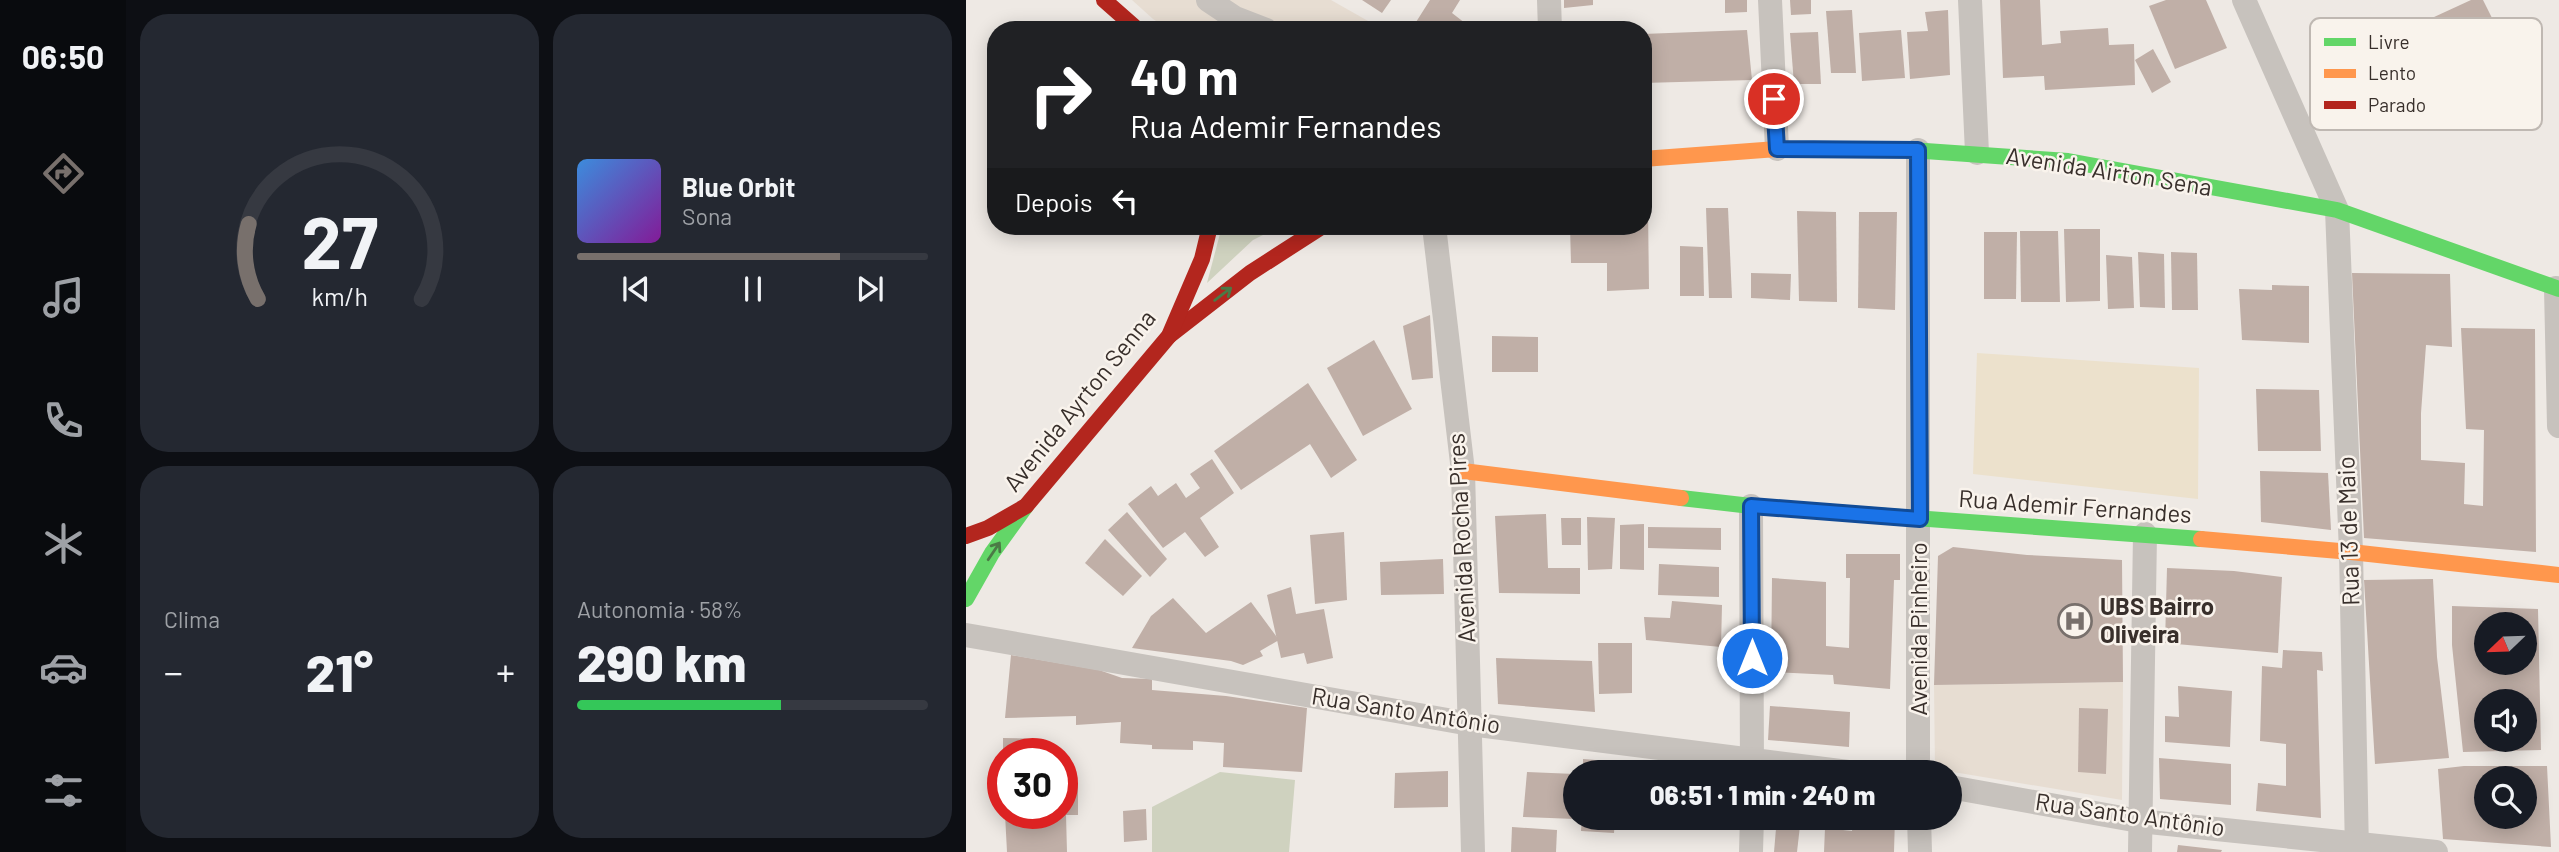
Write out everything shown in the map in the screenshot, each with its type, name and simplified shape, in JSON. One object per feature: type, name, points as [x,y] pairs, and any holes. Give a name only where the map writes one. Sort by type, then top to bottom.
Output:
[{"type":"main road","points":[[1104,0],[1128,21]]},
{"type":"main road","name":"Avenida Airton Sena","points":[[1652,158],[1777,149],[1918,150],[2068,161],[2337,210],[2557,288]]},
{"type":"main road","name":"Avenida Ayrton Senna","points":[[966,536],[988,528],[1026,506],[1169,335],[1202,259],[1208,235]]},
{"type":"main road","points":[[1169,335],[1250,273],[1309,235]]},
{"type":"main road","name":"Rua Ademir Fernandes","points":[[1463,471],[1751,506],[2145,534],[2351,552],[2559,575]]},
{"type":"main road","points":[[966,599],[992,553],[1026,506]]},
{"type":"street","points":[[1208,0],[1243,21]]},
{"type":"street","points":[[1549,0],[1550,21]]},
{"type":"street","points":[[1770,0],[1777,149]]},
{"type":"street","points":[[1970,0],[1977,153]]},
{"type":"street","points":[[2244,0],[2337,210]]},
{"type":"street","name":"Avenida Pinheiro","points":[[1918,150],[1918,760]]},
{"type":"street","name":"Rua 13 de Maio","points":[[2337,210],[2351,552],[2357,848]]},
{"type":"street","name":"Avenida Rocha Pires","points":[[1435,235],[1463,471],[1473,852]]},
{"type":"street","points":[[2557,288],[2559,426]]},
{"type":"street","points":[[1751,506],[1752,760]]},
{"type":"street","points":[[2140,852],[2145,534]]},
{"type":"street","name":"Rua Santo Antônio","points":[[966,635],[1470,724],[1718,760]]},
{"type":"street","name":"Rua Santo Antônio","points":[[1962,789],[2139,821],[2357,848],[2436,852]]},
{"type":"street","points":[[1751,852],[1752,830]]},
{"type":"street","points":[[1919,830],[1920,852]]},
{"type":"green space","points":[[1220,235],[1263,235],[1253,240],[1207,283]]},
{"type":"green space","points":[[1220,772],[1295,780],[1289,852],[1152,852],[1152,807]]},
{"type":"sand","points":[[1977,353],[2199,368],[2198,499],[1973,474]]},
{"type":"shaded area","points":[[1132,0],[1331,0],[1368,21],[1156,21]]},
{"type":"shaded area","points":[[2123,682],[2122,800],[1962,773],[1962,760],[1935,760],[1934,685]]},
{"type":"building","points":[[1362,0],[1391,0],[1382,13]]},
{"type":"building","points":[[1430,0],[1460,0],[1452,13],[1462,21],[1417,21]]},
{"type":"building","points":[[1564,0],[1593,0],[1593,5],[1564,8]]},
{"type":"building","points":[[1725,0],[1747,0],[1747,12],[1725,13]]},
{"type":"building","points":[[1790,0],[1811,0],[1811,14],[1791,15]]},
{"type":"building","points":[[2000,0],[2040,0],[2042,45],[2061,43],[2060,31],[2108,28],[2109,45],[2134,44],[2135,85],[2045,90],[2044,76],[2003,78]]},
{"type":"building","points":[[2166,0],[2206,0],[2227,48],[2175,69],[2149,6]]},
{"type":"building","points":[[2471,0],[2483,0],[2492,18],[2432,18]]},
{"type":"building","points":[[1852,10],[1856,73],[1831,73],[1826,11]]},
{"type":"building","points":[[1948,10],[1950,75],[1910,79],[1907,32],[1928,31],[1925,12]]},
{"type":"building","points":[[1747,30],[1752,80],[1652,83],[1652,34]]},
{"type":"building","points":[[1901,30],[1905,78],[1862,81],[1859,33]]},
{"type":"building","points":[[1818,32],[1821,84],[1794,84],[1790,33]]},
{"type":"building","points":[[2153,49],[2171,82],[2152,93],[2135,60]]},
{"type":"building","points":[[1706,208],[1728,208],[1732,298],[1709,298]]},
{"type":"building","points":[[1797,211],[1836,212],[1837,302],[1799,301]]},
{"type":"building","points":[[1859,212],[1897,212],[1895,310],[1858,308]]},
{"type":"building","points":[[2064,229],[2100,229],[2100,301],[2066,302]]},
{"type":"building","points":[[2020,231],[2058,231],[2060,302],[2021,302]]},
{"type":"building","points":[[1984,232],[2017,232],[2016,299],[1984,299]]},
{"type":"building","points":[[1570,235],[1648,235],[1649,289],[1607,291],[1607,263],[1571,263]]},
{"type":"building","points":[[1680,246],[1703,247],[1704,296],[1680,296]]},
{"type":"building","points":[[2138,252],[2164,254],[2165,308],[2140,307]]},
{"type":"building","points":[[2171,252],[2197,253],[2198,310],[2172,310]]},
{"type":"building","points":[[2106,255],[2132,257],[2134,308],[2108,309]]},
{"type":"building","points":[[1751,273],[1791,274],[1790,300],[1751,298]]},
{"type":"building","points":[[2352,273],[2450,274],[2452,347],[2426,345],[2421,460],[2465,463],[2464,504],[2483,506],[2484,430],[2466,429],[2461,328],[2535,329],[2536,552],[2364,538]]},
{"type":"building","points":[[2272,285],[2309,286],[2309,343],[2242,340],[2239,289],[2272,290]]},
{"type":"building","points":[[1430,315],[1433,378],[1412,380],[1403,326]]},
{"type":"building","points":[[1492,336],[1538,337],[1538,372],[1492,372]]},
{"type":"building","points":[[1374,340],[1412,409],[1363,436],[1327,368]]},
{"type":"building","points":[[1308,383],[1357,460],[1331,478],[1310,444],[1241,490],[1214,451]]},
{"type":"building","points":[[2256,389],[2319,390],[2321,451],[2258,451]]},
{"type":"building","points":[[1212,459],[1234,493],[1200,518],[1219,547],[1205,557],[1185,532],[1163,548],[1128,504],[1151,486],[1158,496],[1176,483],[1186,498],[1200,488],[1190,474]]},
{"type":"building","points":[[2260,471],[2328,473],[2331,530],[2261,522]]},
{"type":"building","points":[[1127,512],[1167,559],[1150,577],[1108,530]]},
{"type":"building","points":[[1546,514],[1548,568],[1580,568],[1580,594],[1499,593],[1495,516]]},
{"type":"building","points":[[1587,517],[1615,518],[1612,569],[1588,570]]},
{"type":"building","points":[[1561,518],[1581,518],[1581,545],[1562,545]]},
{"type":"building","points":[[1644,524],[1644,570],[1620,569],[1620,525]]},
{"type":"building","points":[[1648,527],[1721,528],[1721,550],[1648,548]]},
{"type":"building","points":[[1344,532],[1347,600],[1315,604],[1310,535]]},
{"type":"building","points":[[1105,539],[1142,576],[1123,596],[1085,563]]},
{"type":"building","points":[[1953,547],[2027,555],[2122,560],[2123,682],[1934,685],[1938,556]]},
{"type":"building","points":[[1846,554],[1900,554],[1900,580],[1894,580],[1890,689],[1834,684],[1833,675],[1771,672],[1772,578],[1826,582],[1826,646],[1849,648],[1850,578],[1846,578]]},
{"type":"building","points":[[1443,559],[1444,594],[1381,595],[1380,562]]},
{"type":"building","points":[[1659,564],[1719,567],[1719,597],[1658,595]]},
{"type":"building","points":[[2167,568],[2234,571],[2282,577],[2278,653],[2165,643]]},
{"type":"building","points":[[2433,579],[2437,657],[2449,758],[2375,764],[2364,580]]},
{"type":"building","points":[[1291,587],[1296,614],[1324,609],[1333,658],[1307,664],[1304,653],[1281,658],[1267,595]]},
{"type":"building","points":[[1173,598],[1206,633],[1251,602],[1279,640],[1260,651],[1263,656],[1243,665],[1231,661],[1132,648],[1151,616]]},
{"type":"building","points":[[1672,601],[1722,605],[1721,647],[1646,640],[1644,617],[1670,618]]},
{"type":"building","points":[[2452,606],[2538,609],[2541,750],[2537,750],[2537,689],[2474,689],[2474,752],[2463,752],[2452,645]]},
{"type":"building","points":[[1598,643],[1632,643],[1632,693],[1599,694]]},
{"type":"building","points":[[2283,650],[2322,652],[2323,671],[2317,670],[2321,818],[2256,811],[2258,783],[2286,786],[2286,744],[2260,741],[2262,666],[2282,668]]},
{"type":"building","points":[[1011,655],[1099,670],[1122,678],[1152,679],[1152,690],[1226,696],[1307,708],[1302,772],[1223,767],[1224,743],[1193,741],[1193,750],[1152,749],[1152,745],[1120,743],[1121,722],[1076,725],[1076,716],[1005,718]]},
{"type":"building","points":[[1496,658],[1592,661],[1595,712],[1498,704]]},
{"type":"building","points":[[2178,686],[2232,691],[2230,747],[2165,742],[2165,716],[2179,717]]},
{"type":"building","points":[[1770,706],[1850,712],[1849,747],[1768,740]]},
{"type":"building","points":[[2079,708],[2108,709],[2106,774],[2078,772]]},
{"type":"building","points":[[2159,758],[2231,764],[2231,805],[2160,799]]},
{"type":"building","points":[[2474,766],[2474,829],[2537,829],[2537,766],[2547,766],[2551,847],[2443,839],[2438,769]]},
{"type":"building","points":[[1448,771],[1448,807],[1394,808],[1395,773]]},
{"type":"building","points":[[1527,772],[1563,774],[1563,819],[1523,817]]},
{"type":"building","points":[[1146,809],[1147,840],[1124,842],[1123,811]]},
{"type":"building","points":[[1512,827],[1557,830],[1556,852],[1511,852]]},
{"type":"building","points":[[1006,829],[1066,829],[1067,852],[1007,852]]},
{"type":"building","points":[[1581,830],[1614,830],[1614,833]]},
{"type":"building","points":[[1776,830],[1800,830],[1797,852],[1774,852]]},
{"type":"building","points":[[1825,830],[1895,830],[1894,852],[1824,852]]},
{"type":"building","points":[[2178,845],[2222,850],[2177,852]]},
{"type":"traffic: fast","points":[[1911,150],[2068,161],[2337,210],[2559,289]]},
{"type":"traffic: fast","points":[[1681,498],[1751,506],[2201,539]]},
{"type":"traffic: fast","points":[[966,599],[992,553],[1026,506]]},
{"type":"traffic: slow","points":[[1652,158],[1777,149],[1911,150]]},
{"type":"traffic: slow","points":[[1463,471],[1681,498]]},
{"type":"traffic: slow","points":[[2201,539],[2559,575]]},
{"type":"traffic: jam","points":[[1104,0],[1128,21]]},
{"type":"traffic: jam","points":[[966,536],[988,528],[1026,506],[1169,336],[1202,259],[1208,235]]},
{"type":"traffic: jam","points":[[1169,336],[1250,273],[1309,235]]},
{"type":"place","name":"UBS Bairro Oliveira","points":[[2075,621]]},
{"type":"route","points":[[1752,658],[1751,506],[1920,519],[1918,150],[1777,149],[1774,99]]}]
